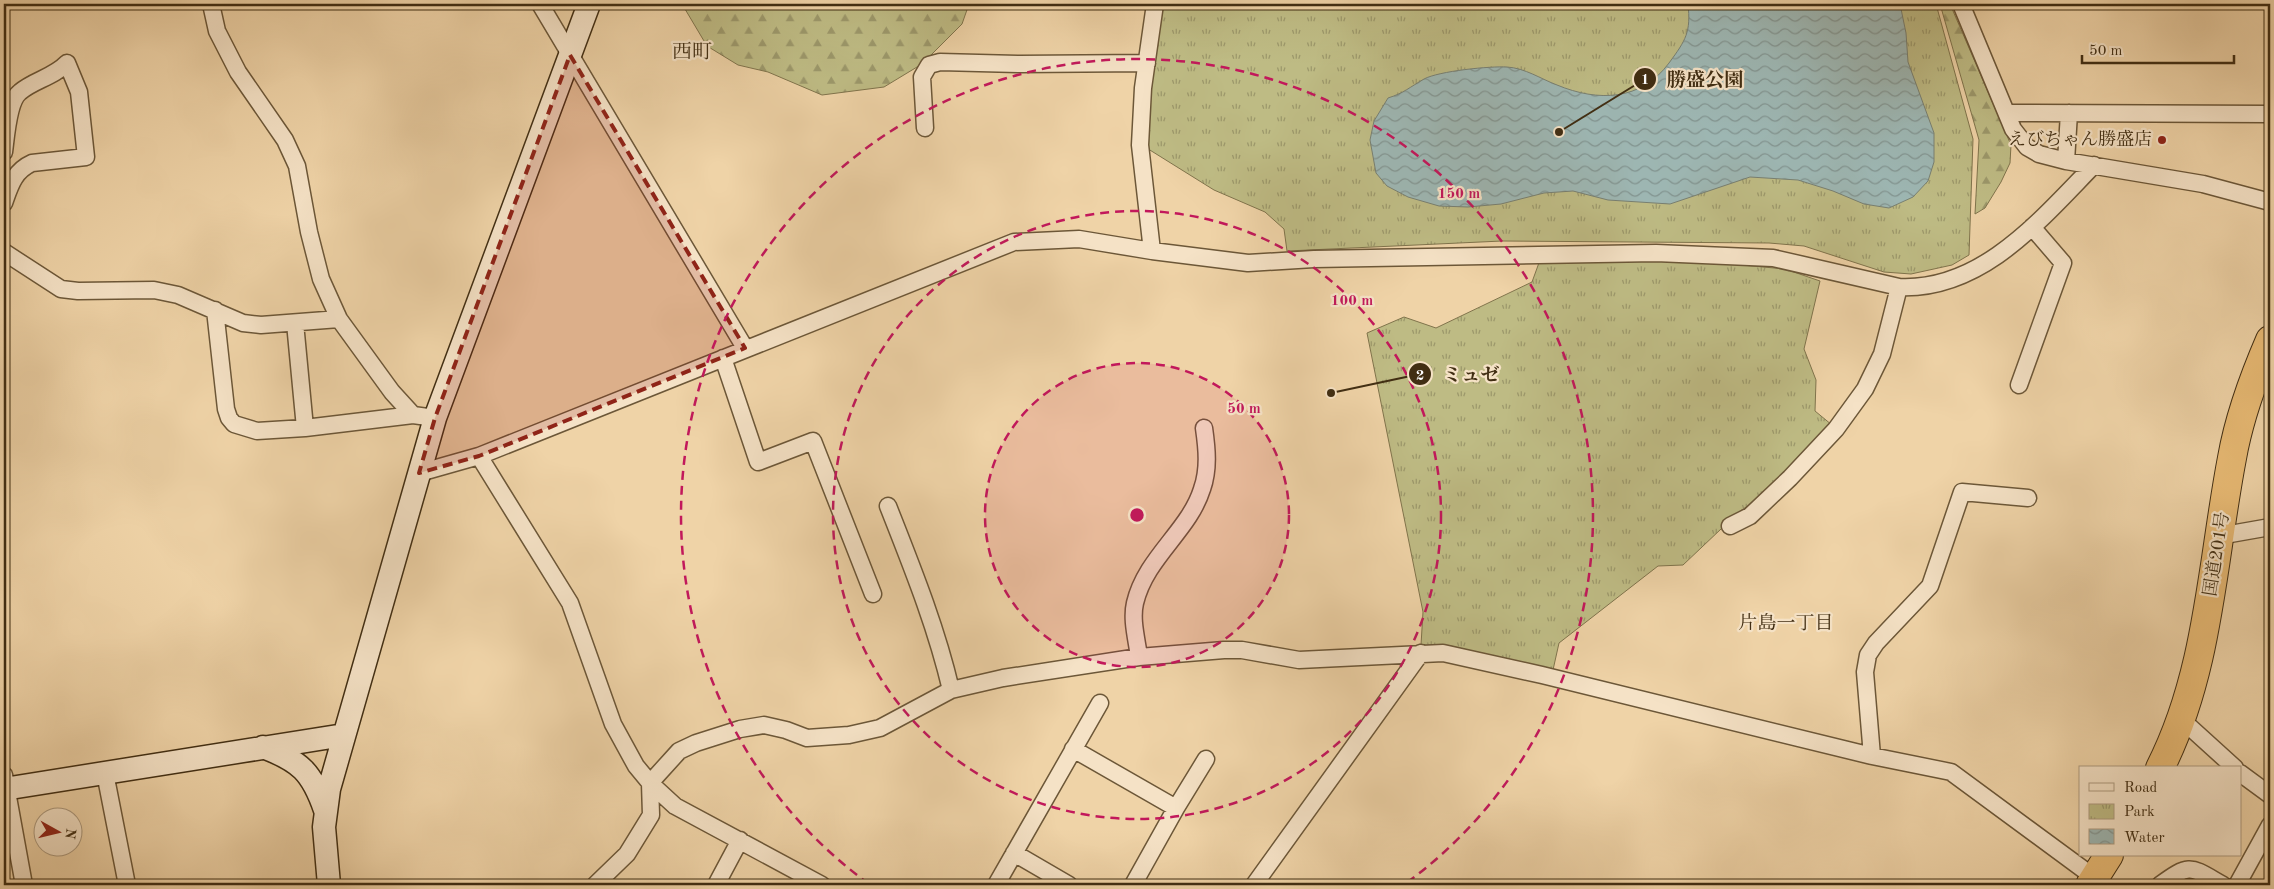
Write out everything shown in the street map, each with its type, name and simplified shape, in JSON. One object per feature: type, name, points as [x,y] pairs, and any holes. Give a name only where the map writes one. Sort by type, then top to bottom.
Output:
[{"type":"highway","name":"国道201号","points":[[2161,766],[2181,719],[2196,671],[2207,617],[2232,457],[2252,386],[2270,340]]},
{"type":"highway","points":[[2092,882],[2108,856]]},
{"type":"street","points":[[210,4],[217,31],[238,72],[285,140],[297,166],[309,232],[321,279],[339,319],[392,392],[413,415]]},
{"type":"street","points":[[540,4],[745,348]]},
{"type":"street","points":[[329,885],[325,846],[325,810],[344,735],[418,473],[435,418],[590,4]]},
{"type":"street","points":[[1152,251],[1140,144],[1143,88],[1156,4]]},
{"type":"street","points":[[1961,4],[2013,129],[2027,147],[2039,154],[2066,161],[2203,184],[2270,202]]},
{"type":"street","points":[[925,128],[922,78],[929,65],[940,62],[1020,64],[1147,63]]},
{"type":"street","points":[[4,152],[11,108],[18,92],[61,69],[67,63],[79,92],[86,157],[32,163],[23,167],[14,176],[4,203]]},
{"type":"street","points":[[2007,113],[2270,114]]},
{"type":"street","points":[[2066,161],[2069,113]]},
{"type":"street","points":[[418,473],[479,456],[1014,242],[1079,239],[1152,251],[1257,263],[1314,259],[1656,253],[1773,258],[1899,287],[1921,288],[1946,283],[1984,265],[2032,227],[2094,165]]},
{"type":"street","points":[[2020,385],[2063,263],[2032,227]]},
{"type":"street","points":[[4,252],[61,289],[78,291],[154,290],[178,295],[243,323],[261,325],[339,319]]},
{"type":"street","points":[[1730,526],[1750,516],[1790,478],[1836,429],[1853,405],[1865,388],[1882,354],[1899,287]]},
{"type":"street","points":[[215,310],[226,410],[229,418],[243,428],[256,431],[305,428],[413,415],[435,418]]},
{"type":"street","points":[[295,323],[305,428]]},
{"type":"street","points":[[722,358],[758,462],[813,441],[873,594]]},
{"type":"street","points":[[1139,657],[1135,605],[1152,563],[1179,528],[1202,490],[1206,474],[1207,452],[1204,428]]},
{"type":"street","points":[[479,456],[570,603],[594,676],[613,724],[636,766],[650,783],[675,806],[822,885]]},
{"type":"street","points":[[1872,756],[1865,672],[1868,654],[1930,586],[1962,492],[2028,498]]},
{"type":"street","points":[[888,506],[923,594],[941,649],[951,690]]},
{"type":"street","points":[[2219,536],[2270,527]]},
{"type":"street","points":[[595,885],[627,854],[651,815],[650,783],[678,751],[696,742],[740,729],[764,725],[786,730],[807,738],[849,735],[880,728],[951,690],[1003,678],[1139,657],[1224,650],[1242,650],[1299,660],[1443,653],[1542,675],[1872,756],[1950,772],[2092,882]]},
{"type":"street","points":[[1254,885],[1421,653]]},
{"type":"street","points":[[996,885],[1100,703]]},
{"type":"street","points":[[2181,719],[2233,766]]},
{"type":"street","points":[[24,885],[5,784],[105,772],[344,735]]},
{"type":"street","points":[[263,747],[289,758],[305,772],[316,784],[325,810]]},
{"type":"street","points":[[1073,749],[1176,808]]},
{"type":"street","points":[[1133,885],[1206,759]]},
{"type":"street","points":[[105,772],[127,885]]},
{"type":"street","points":[[2242,774],[2270,795]]},
{"type":"street","points":[[2237,885],[2270,825]]},
{"type":"street","points":[[716,885],[740,840]]},
{"type":"street","points":[[1014,853],[1069,885]]},
{"type":"street","points":[[2160,885],[2184,868],[2196,870],[2223,885]]},
{"type":"highlighted area","points":[[570,55],[745,348],[479,456],[419,473],[435,418]]},
{"type":"green space","points":[[682,4],[969,4],[962,24],[922,64],[884,87],[822,95],[768,72],[738,65],[707,46]]},
{"type":"green space","points":[[1161,4],[1936,4],[1973,139],[1969,255],[1952,265],[1911,274],[1884,272],[1804,246],[1769,243],[1502,241],[1287,251],[1284,229],[1265,212],[1214,190],[1145,147]]},
{"type":"green space","points":[[1940,4],[1950,4],[2011,145],[2010,163],[2001,182],[1985,208],[1975,214],[1979,140]]},
{"type":"green space","points":[[1540,260],[1661,260],[1731,264],[1785,269],[1820,281],[1804,349],[1816,380],[1815,411],[1832,425],[1759,499],[1740,511],[1683,565],[1658,566],[1559,643],[1553,670],[1451,646],[1421,645],[1423,612],[1367,333],[1404,317],[1436,328],[1532,282]]},
{"type":"water","points":[[1688,4],[1900,4],[1906,33],[1908,62],[1934,133],[1934,162],[1928,181],[1913,197],[1889,208],[1864,204],[1833,191],[1798,180],[1750,177],[1670,204],[1608,200],[1573,191],[1544,193],[1501,204],[1468,207],[1439,206],[1408,197],[1387,186],[1376,173],[1370,140],[1374,121],[1388,98],[1431,76],[1477,68],[1499,67],[1520,69],[1557,85],[1588,94],[1618,95],[1632,91],[1658,76],[1680,48],[1688,29]]},
{"type":"place","name":"勝盛公園","points":[[1559,132]]},
{"type":"place","name":"えびちゃん勝盛店","points":[[2162,140]]},
{"type":"place","name":"ミュゼ","points":[[1331,393]]},
{"type":"district","name":"西町","points":[[692,53]]},
{"type":"district","name":"片島一丁目","points":[[1786,624]]}]
